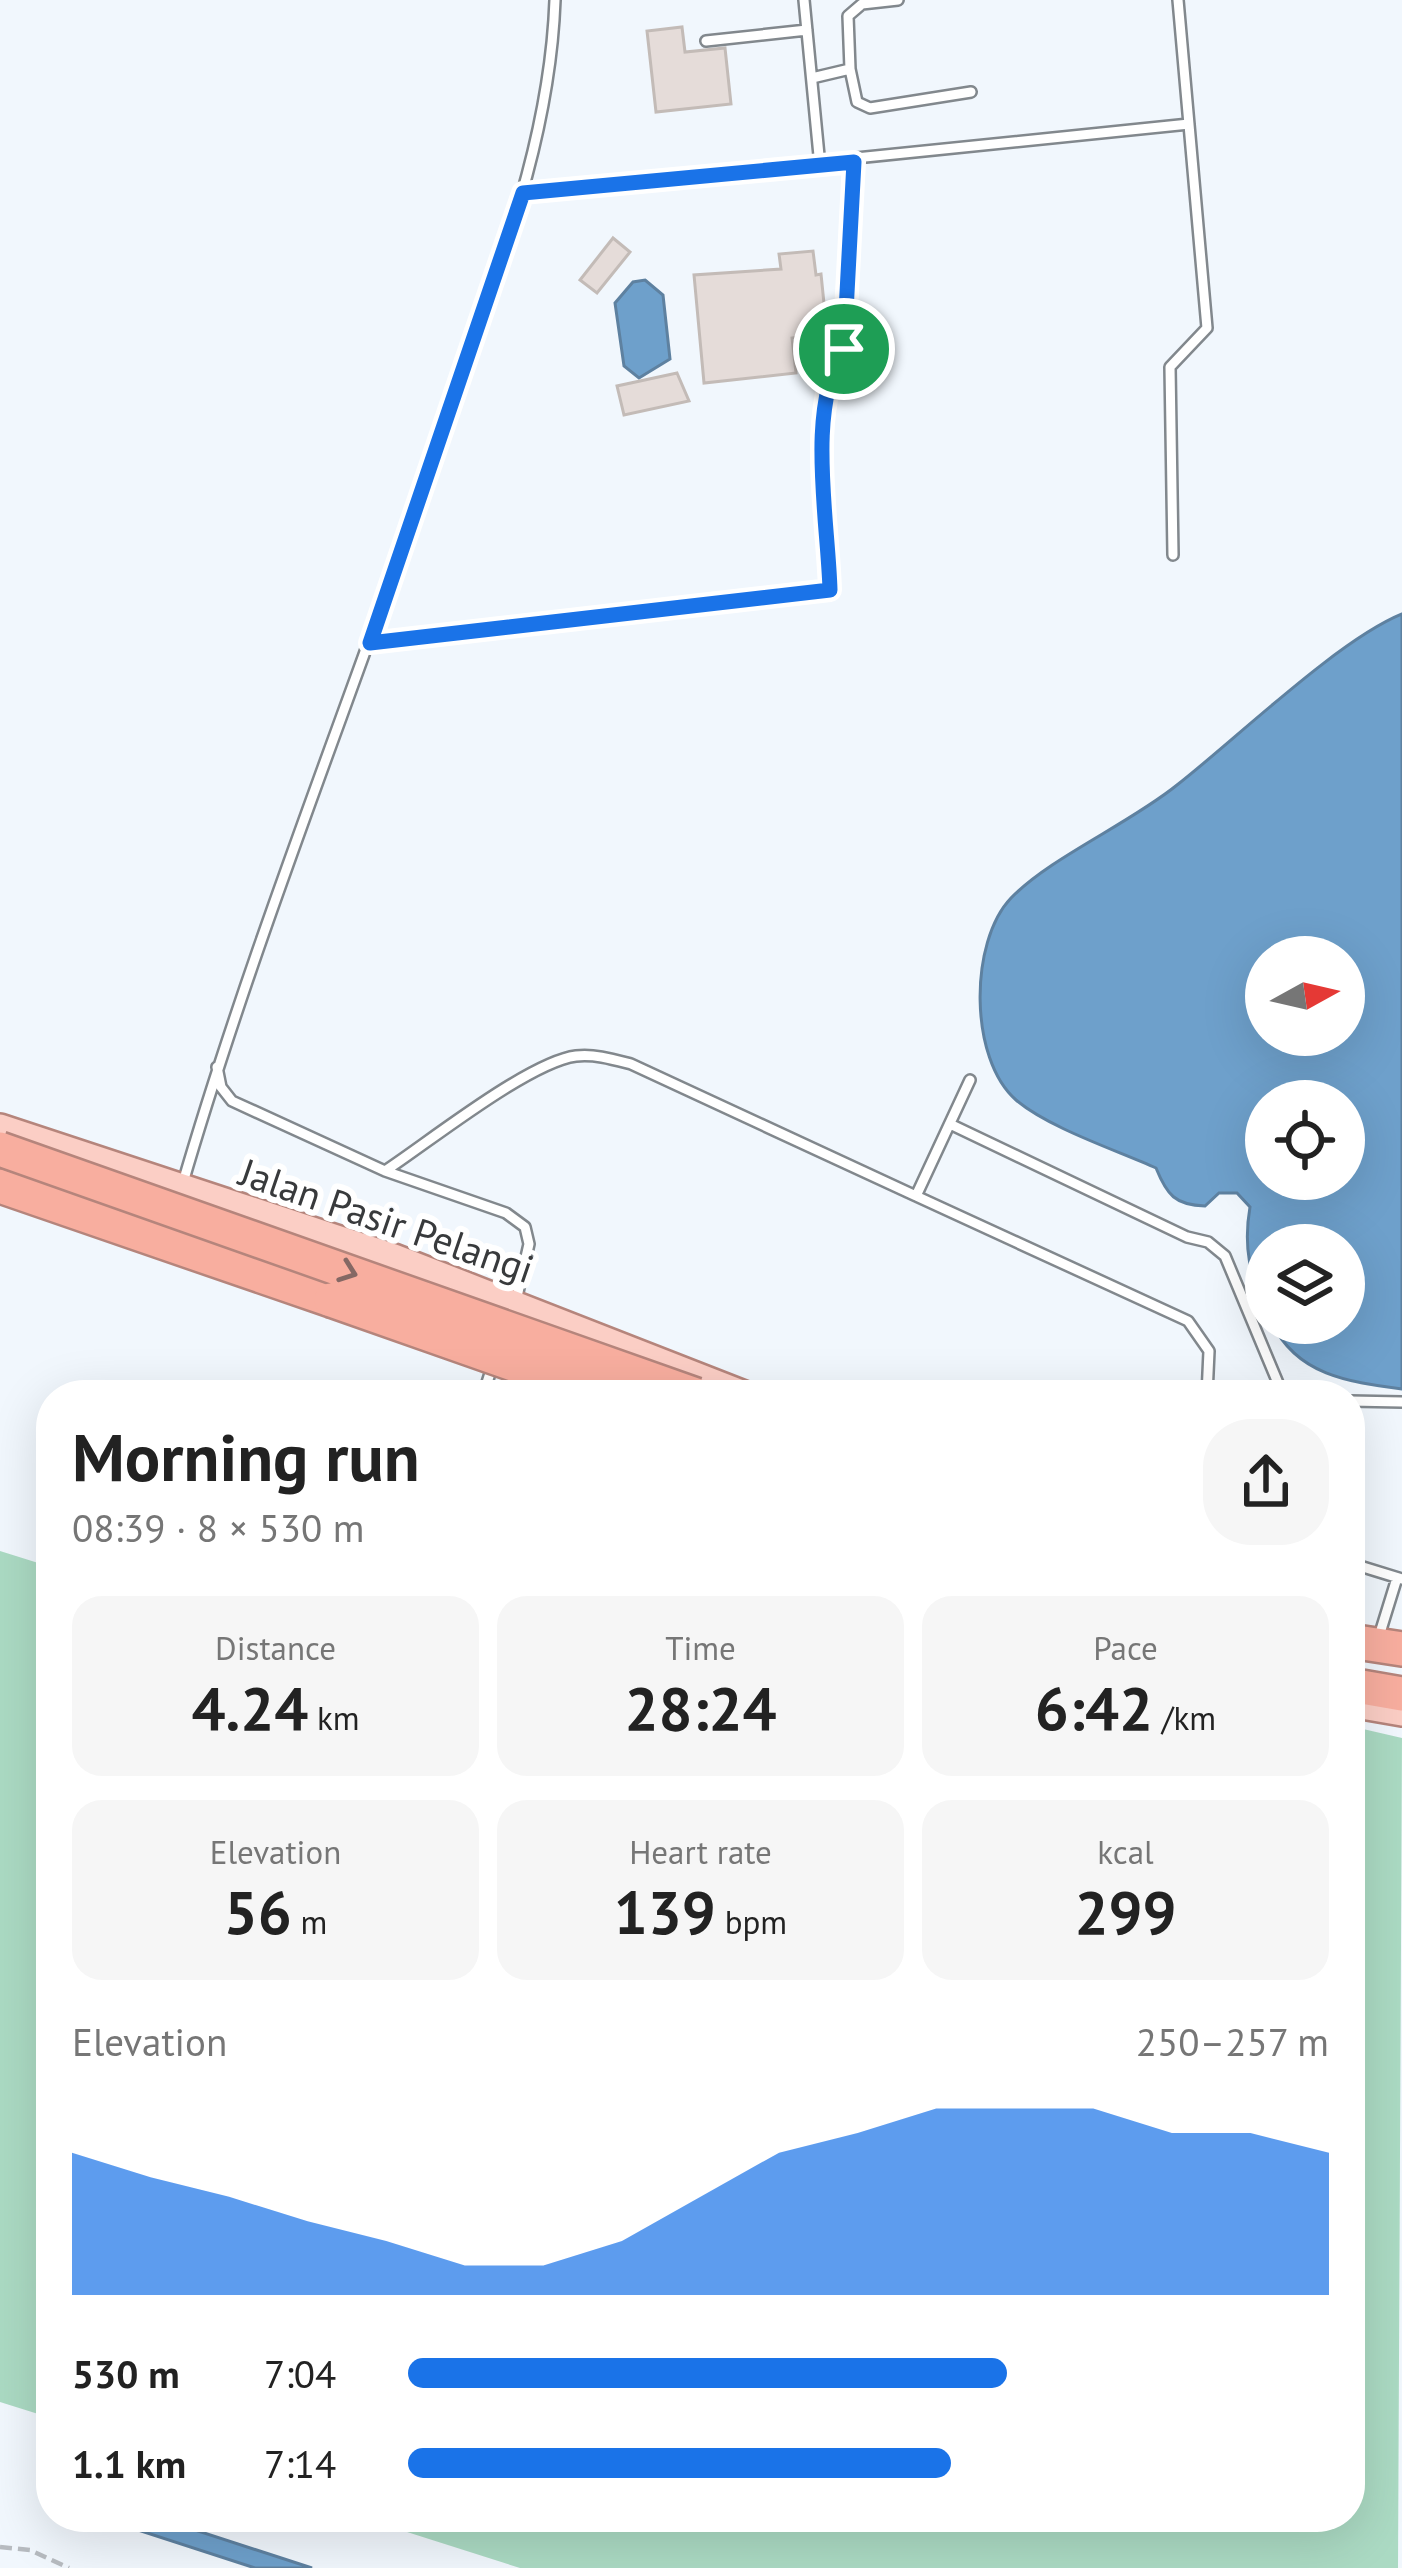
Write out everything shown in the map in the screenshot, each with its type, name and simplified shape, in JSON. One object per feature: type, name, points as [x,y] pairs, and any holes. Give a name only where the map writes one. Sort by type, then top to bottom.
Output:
[{"type":"highway","points":[[0,1149],[654,1380]]},
{"type":"highway","points":[[0,1186],[558,1380]]},
{"type":"highway","points":[[1365,1688],[1402,1694]]},
{"type":"main road","name":"Jalan Pasir Pelangi","points":[[0,1128],[180,1192],[394,1258],[707,1380]]},
{"type":"main road","points":[[0,1198],[479,1380]]},
{"type":"main road","points":[[1365,1706],[1402,1712]]},
{"type":"lane","points":[[180,1192],[216,1062],[370,643],[523,193],[547,99],[554,0]]},
{"type":"lane","points":[[804,0],[820,166]]},
{"type":"lane","points":[[898,0],[862,4],[848,16],[857,102],[870,108],[971,92]]},
{"type":"lane","points":[[1173,555],[1170,367],[1207,328],[1178,0]]},
{"type":"lane","points":[[706,41],[807,30]]},
{"type":"lane","points":[[812,78],[850,69]]},
{"type":"lane","points":[[523,193],[820,166],[1189,124]]},
{"type":"lane","points":[[370,643],[830,590],[823,404],[829,373],[844,349],[854,162]]},
{"type":"lane","points":[[386,1171],[531,1074],[572,1056],[601,1056],[631,1064],[1188,1322],[1209,1351],[1208,1380]]},
{"type":"lane","points":[[216,1062],[221,1088],[232,1101],[386,1171],[506,1213],[525,1227],[529,1244],[515,1303],[488,1380]]},
{"type":"lane","points":[[916,1196],[970,1079]]},
{"type":"lane","points":[[952,1125],[1187,1237],[1208,1242],[1225,1256],[1277,1380]]},
{"type":"lane","points":[[1365,1401],[1402,1402]]},
{"type":"lane","points":[[1365,1568],[1399,1579],[1384,1640]]},
{"type":"path","points":[[0,2547],[31,2550],[68,2568]]},
{"type":"green space","points":[[0,1551],[36,1562],[36,2413],[0,2402]]},
{"type":"green space","points":[[1365,1729],[1402,1738],[1398,2568],[520,2568],[407,2532],[1365,2532]]},
{"type":"water","points":[[645,280],[663,295],[670,359],[639,378],[624,366],[615,303],[633,282]]},
{"type":"water","points":[[1402,614],[1402,1389],[1326,1373],[1286,1344],[1365,1344],[1365,1224],[1248,1224],[1250,1207],[1237,1193],[1219,1193],[1205,1206],[1179,1201],[1168,1192],[1156,1168],[1064,1129],[1016,1100],[989,1057],[983,1030],[980,1000],[987,942],[1011,898],[1047,869],[1158,799],[1318,667]]},
{"type":"water","points":[[144,2532],[201,2532],[312,2568],[255,2568]]},
{"type":"building","points":[[682,27],[685,52],[725,48],[731,104],[656,112],[647,31]]},
{"type":"building","points":[[613,238],[630,252],[597,293],[580,280]]},
{"type":"building","points":[[813,251],[816,275],[821,274],[827,333],[792,338],[796,373],[704,383],[694,275],[781,269],[779,254]]},
{"type":"building","points":[[677,373],[689,401],[624,415],[617,386]]},
{"type":"route","points":[[854,162],[844,349],[829,373],[823,404],[830,590],[370,643],[523,193],[854,162]]}]
